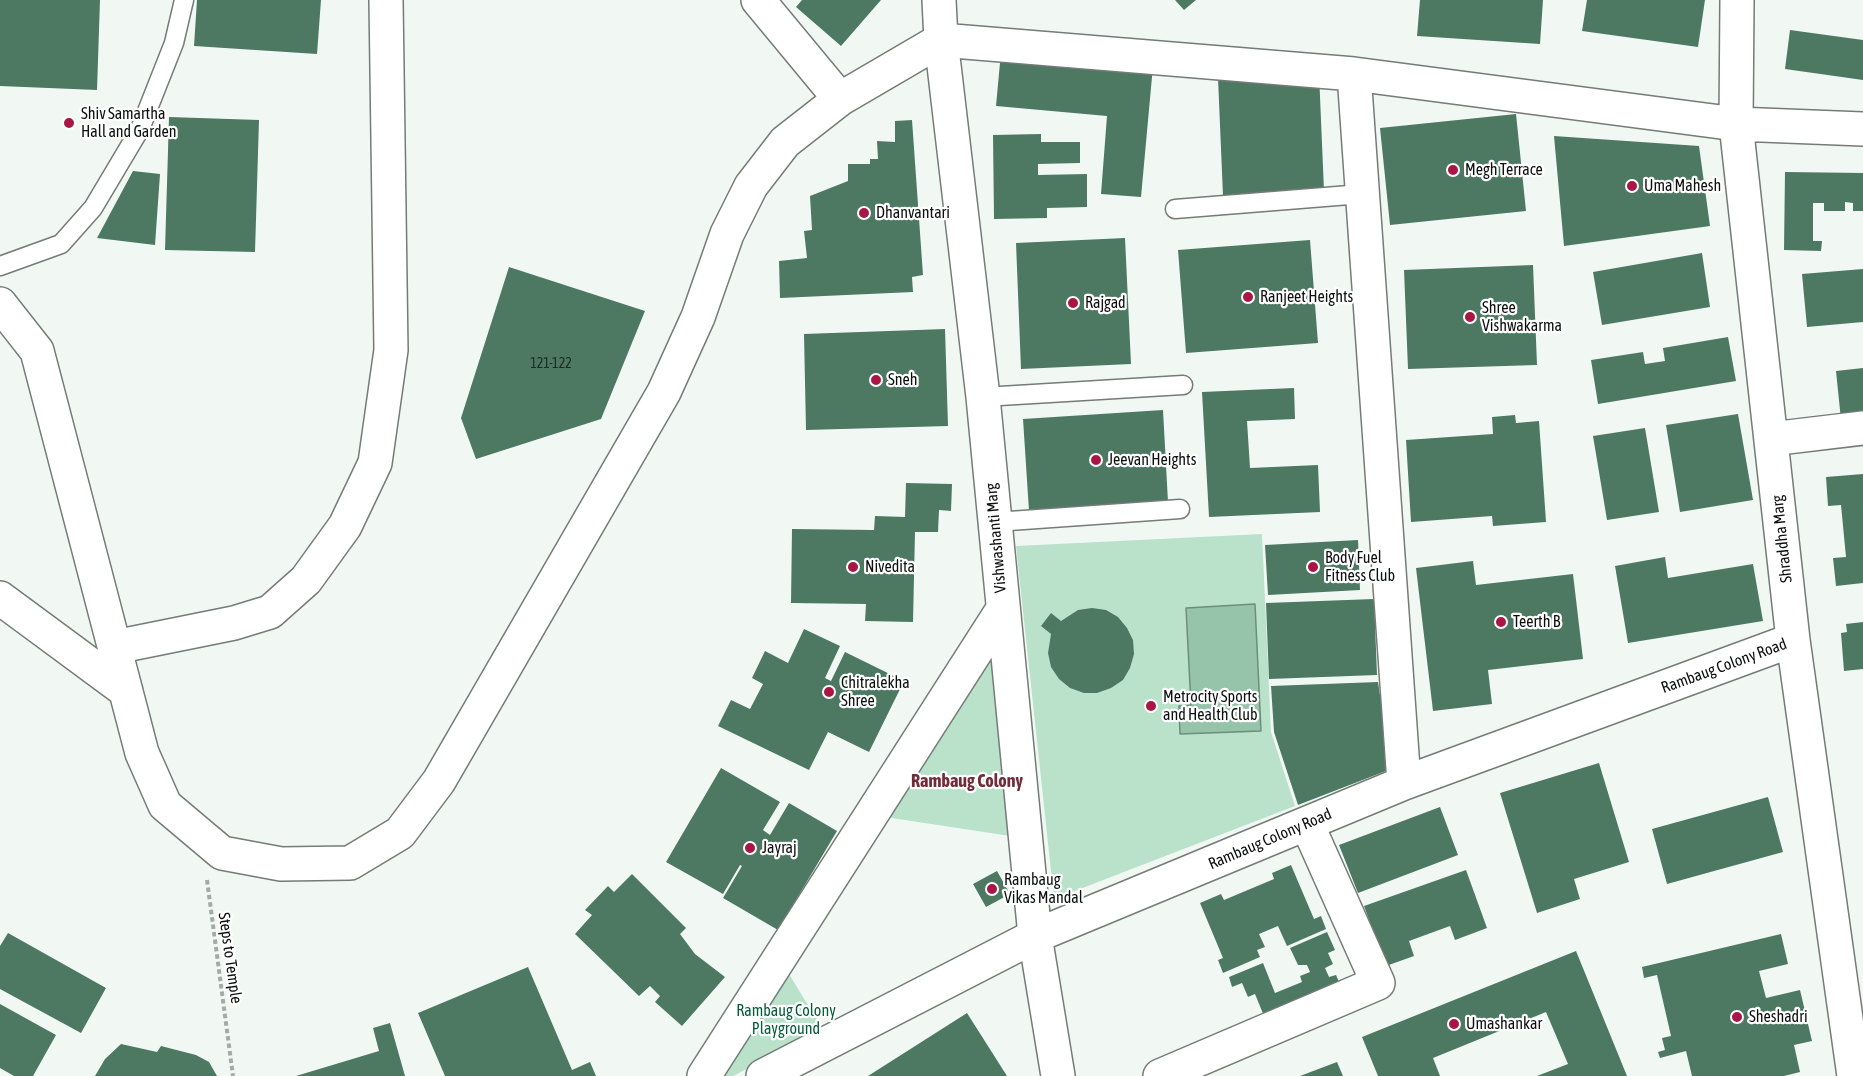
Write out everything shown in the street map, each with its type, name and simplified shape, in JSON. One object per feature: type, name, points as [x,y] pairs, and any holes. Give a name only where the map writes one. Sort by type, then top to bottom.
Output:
[{"type":"street","points":[[115,647],[234,623],[270,612],[306,580],[345,526],[375,463],[391,350],[386,0]]},
{"type":"street","points":[[758,0],[840,99]]},
{"type":"street","name":"Vishwashanti Marg","points":[[939,0],[940,40],[983,397],[1035,936],[1058,1076]]},
{"type":"street","name":"Shraddha Marg","points":[[1737,0],[1736,124],[1793,640],[1854,1076]]},
{"type":"street","points":[[0,304],[37,351],[142,753],[165,805],[222,853],[281,864],[350,863],[399,833],[439,781],[664,392],[698,317],[727,234],[751,186],[785,142],[840,99],[940,40],[1354,74],[1736,124],[1863,129]]},
{"type":"street","points":[[1354,74],[1404,783]]},
{"type":"street","points":[[1771,439],[1863,428]]},
{"type":"street","points":[[0,598],[126,691]]},
{"type":"street","points":[[704,1076],[1003,609]]},
{"type":"street","name":"Rambaug Colony Road","points":[[763,1076],[1035,936],[1404,783],[1793,640]]},
{"type":"street","points":[[1160,1076],[1378,983],[1307,824]]},
{"type":"lane","points":[[0,266],[61,244],[93,208],[140,129],[174,43],[184,0]]},
{"type":"lane","points":[[1175,209],[1362,194]]},
{"type":"lane","points":[[983,397],[1183,385]]},
{"type":"lane","points":[[995,522],[1180,510]]},
{"type":"path","name":"Steps to Temple","points":[[211,844],[204,857],[233,1076]]},
{"type":"green space","name":"Metrocity Sports and Health Club","points":[[1262,534],[1271,732],[1295,806],[1054,899],[1016,546]]},
{"type":"green space","points":[[994,645],[1010,836],[885,817]]},
{"type":"green space","name":"Rambaug Colony Playground","points":[[786,969],[823,1030],[733,1076],[720,1076]]},
{"type":"shaded area","points":[[1255,604],[1261,731],[1180,734],[1179,706],[1191,705],[1186,608]]},
{"type":"building","points":[[0,0],[100,0],[97,90],[0,86]]},
{"type":"building","points":[[197,0],[321,0],[317,54],[194,46]]},
{"type":"building","points":[[802,0],[881,0],[841,46],[796,7]]},
{"type":"building","points":[[1175,0],[1196,0],[1184,10]]},
{"type":"building","points":[[1420,0],[1543,0],[1540,44],[1417,36]]},
{"type":"building","points":[[1587,0],[1705,0],[1698,47],[1582,31]]},
{"type":"building","points":[[1790,30],[1863,40],[1863,80],[1785,69]]},
{"type":"building","points":[[1001,52],[1153,66],[1141,197],[1101,194],[1107,116],[996,106]]},
{"type":"building","points":[[1319,73],[1324,191],[1223,196],[1218,78]]},
{"type":"building","name":"Megh Terrace","points":[[1516,114],[1526,211],[1390,225],[1380,128]]},
{"type":"building","points":[[169,117],[259,120],[255,252],[165,250]]},
{"type":"building","name":"Dhanvantari","points":[[912,120],[923,275],[912,277],[913,292],[780,298],[779,261],[807,258],[804,231],[812,230],[810,196],[848,181],[848,164],[870,164],[870,159],[878,159],[877,141],[895,142],[895,121]]},
{"type":"building","points":[[1041,134],[1041,142],[1080,142],[1080,163],[1038,164],[1038,175],[1087,174],[1087,207],[1047,208],[1047,218],[994,219],[993,135]]},
{"type":"building","name":"Uma Mahesh","points":[[1554,136],[1699,146],[1710,226],[1564,246]]},
{"type":"building","points":[[133,171],[160,174],[155,245],[97,238]]},
{"type":"building","points":[[1785,172],[1863,173],[1863,211],[1853,211],[1853,203],[1845,202],[1845,211],[1824,211],[1824,203],[1813,203],[1813,241],[1822,241],[1821,251],[1784,250]]},
{"type":"building","name":"Rajgad","points":[[1125,238],[1131,364],[1021,369],[1016,243]]},
{"type":"building","name":"Ranjeet Heights","points":[[1310,240],[1318,343],[1186,353],[1178,250]]},
{"type":"building","points":[[1702,253],[1710,307],[1602,325],[1593,272]]},
{"type":"building","name":"Shree Vishwakarma","points":[[1533,265],[1537,365],[1408,369],[1404,270]]},
{"type":"building","points":[[509,267],[645,311],[601,419],[476,459],[461,418]]},
{"type":"building","points":[[1863,269],[1863,322],[1807,327],[1802,274]]},
{"type":"building","name":"Sneh","points":[[945,329],[948,426],[806,430],[804,334]]},
{"type":"building","points":[[1728,337],[1736,381],[1598,404],[1591,360],[1643,352],[1645,364],[1665,361],[1663,348]]},
{"type":"building","points":[[1863,368],[1863,418],[1841,420],[1836,371]]},
{"type":"building","points":[[1294,388],[1295,419],[1247,421],[1250,468],[1318,465],[1320,512],[1209,517],[1202,392]]},
{"type":"building","name":"Jeevan Heights","points":[[1163,410],[1168,502],[1029,511],[1023,419]]},
{"type":"building","points":[[1738,414],[1753,500],[1680,512],[1666,425]]},
{"type":"building","points":[[1515,415],[1516,423],[1539,421],[1546,522],[1493,526],[1492,516],[1411,522],[1406,440],[1493,434],[1492,417]]},
{"type":"building","points":[[1645,428],[1659,512],[1607,520],[1593,436]]},
{"type":"building","points":[[1863,474],[1863,583],[1836,586],[1833,558],[1846,557],[1841,505],[1828,506],[1826,477]]},
{"type":"building","name":"Nivedita","points":[[906,483],[952,484],[951,511],[939,510],[938,532],[915,532],[913,622],[865,621],[866,604],[791,603],[792,529],[874,530],[875,516],[905,517]]},
{"type":"building","name":"Body Fuel Fitness Club","points":[[1358,540],[1360,590],[1268,595],[1265,545]]},
{"type":"building","points":[[1665,557],[1668,578],[1753,564],[1763,621],[1628,643],[1615,566]]},
{"type":"building","name":"Teerth B","points":[[1473,561],[1476,585],[1573,574],[1583,659],[1488,670],[1492,704],[1433,711],[1416,568]]},
{"type":"building","points":[[1374,599],[1377,675],[1269,679],[1266,603]]},
{"type":"building","points":[[1092,608],[1106,610],[1118,617],[1133,640],[1134,654],[1123,680],[1097,693],[1084,693],[1070,688],[1059,679],[1051,667],[1048,653],[1051,634],[1041,626],[1051,613],[1061,621],[1078,610]]},
{"type":"building","points":[[1863,622],[1863,669],[1844,671],[1841,633],[1847,632],[1846,624]]},
{"type":"building","name":"Chitralekha Shree","points":[[804,629],[840,646],[825,678],[831,681],[845,652],[904,681],[869,752],[828,732],[809,770],[718,726],[731,700],[750,709],[763,684],[752,678],[765,651],[788,663]]},
{"type":"building","points":[[1378,682],[1391,769],[1298,805],[1274,732],[1271,686]]},
{"type":"building","points":[[1599,763],[1629,862],[1574,879],[1580,899],[1537,913],[1500,793]]},
{"type":"building","name":"Jayraj","points":[[721,768],[780,802],[763,830],[770,835],[789,803],[837,831],[778,930],[723,898],[742,866],[740,865],[723,894],[666,862]]},
{"type":"building","points":[[1768,797],[1783,852],[1667,884],[1652,829]]},
{"type":"building","points":[[1440,807],[1458,855],[1358,893],[1339,845]]},
{"type":"building","points":[[1291,865],[1314,919],[1321,916],[1326,929],[1287,946],[1278,926],[1259,934],[1265,947],[1257,950],[1260,957],[1223,973],[1218,960],[1223,958],[1200,903],[1221,894],[1224,900],[1274,879],[1272,873]]},
{"type":"building","points":[[1466,870],[1487,928],[1455,940],[1450,926],[1409,941],[1414,956],[1386,966],[1364,906]]},
{"type":"building","name":"Rambaug Vikas Mandal","points":[[997,871],[1010,894],[986,907],[973,884]]},
{"type":"building","points":[[632,874],[686,928],[680,934],[695,954],[725,977],[682,1026],[655,1002],[660,996],[650,986],[639,996],[575,934],[592,915],[585,910],[608,886],[614,892]]},
{"type":"building","points":[[1327,932],[1335,950],[1328,953],[1333,964],[1325,968],[1329,977],[1336,975],[1343,991],[1264,1016],[1255,994],[1248,997],[1242,983],[1232,987],[1229,977],[1263,963],[1275,993],[1302,982],[1300,976],[1310,972],[1307,965],[1298,965],[1290,948]]},
{"type":"building","points":[[8,933],[106,988],[81,1033],[0,989],[0,946]]},
{"type":"building","name":"Sheshadri","points":[[1781,934],[1788,964],[1759,971],[1766,998],[1800,990],[1812,1041],[1794,1045],[1800,1072],[1784,1076],[1692,1076],[1686,1051],[1660,1058],[1658,1052],[1665,1050],[1662,1038],[1671,1036],[1657,975],[1644,978],[1642,967]]},
{"type":"building","name":"Umashankar","points":[[1576,951],[1627,1076],[1537,1076],[1568,1064],[1546,1012],[1433,1058],[1440,1076],[1378,1076],[1362,1037]]},
{"type":"building","points":[[528,967],[572,1070],[590,1062],[596,1076],[445,1076],[418,1013]]},
{"type":"building","points":[[0,1004],[56,1035],[33,1076],[14,1076],[0,1068]]},
{"type":"building","points":[[967,1013],[1007,1076],[868,1076]]},
{"type":"building","points":[[390,1023],[405,1076],[296,1076],[379,1051],[373,1028]]},
{"type":"building","points":[[121,1044],[157,1052],[161,1046],[196,1055],[209,1062],[217,1076],[95,1076],[105,1059]]},
{"type":"building","points":[[1337,1062],[1343,1076],[1300,1076]]},
{"type":"place","name":"Shiv Samartha Hall and Garden","points":[[69,123]]},
{"type":"place","name":"Megh Terrace","points":[[1453,170]]},
{"type":"place","name":"Uma Mahesh","points":[[1632,186]]},
{"type":"place","name":"Dhanvantari","points":[[864,213]]},
{"type":"place","name":"Ranjeet Heights","points":[[1248,297]]},
{"type":"place","name":"Rajgad","points":[[1073,303]]},
{"type":"place","name":"Shree Vishwakarma","points":[[1470,317]]},
{"type":"place","name":"Sneh","points":[[876,380]]},
{"type":"place","name":"Jeevan Heights","points":[[1096,460]]},
{"type":"place","name":"Nivedita","points":[[853,567]]},
{"type":"place","name":"Body Fuel Fitness Club","points":[[1313,567]]},
{"type":"place","name":"Teerth B","points":[[1501,622]]},
{"type":"place","name":"Chitralekha Shree","points":[[829,692]]},
{"type":"place","name":"Metrocity Sports and Health Club","points":[[1151,706]]},
{"type":"place","name":"Jayraj","points":[[750,848]]},
{"type":"place","name":"Rambaug Vikas Mandal","points":[[992,889]]},
{"type":"place","name":"Sheshadri","points":[[1737,1017]]},
{"type":"place","name":"Umashankar","points":[[1454,1024]]},
{"type":"district","name":"Rambaug Colony","points":[[967,781]]}]
